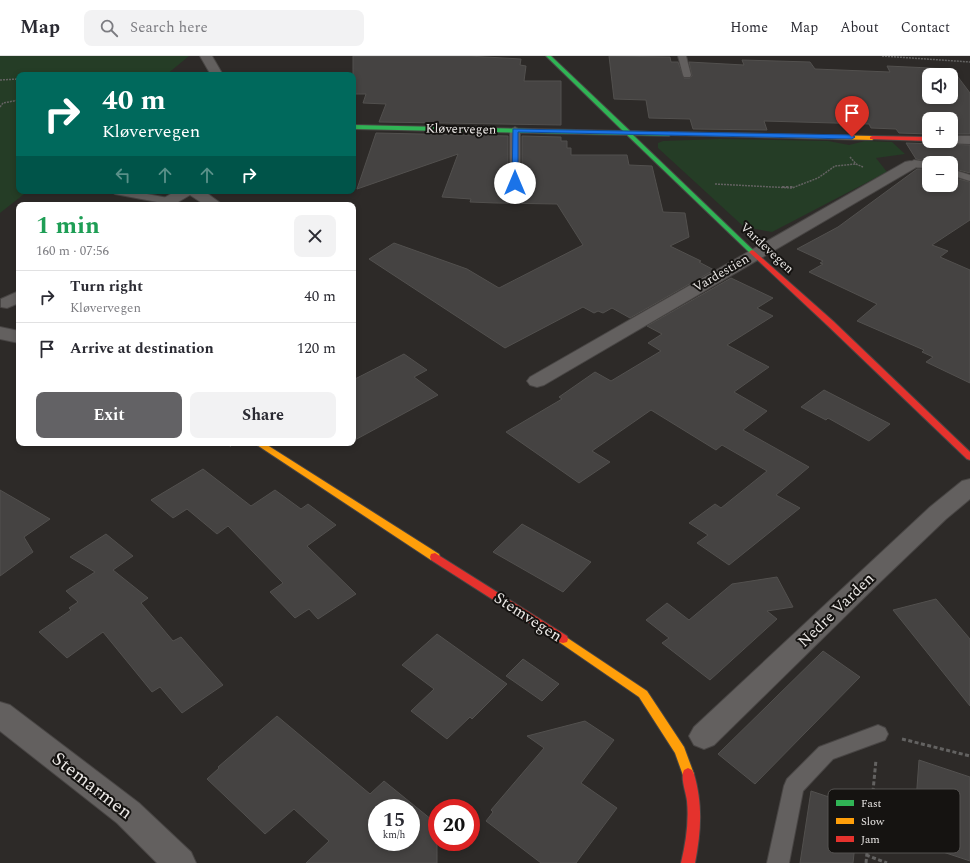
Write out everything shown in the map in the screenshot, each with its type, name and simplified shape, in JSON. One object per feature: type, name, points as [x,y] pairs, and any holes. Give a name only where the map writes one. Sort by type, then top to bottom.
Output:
[{"type":"street","points":[[206,56],[215,72]]},
{"type":"street","name":"Vardevegen","points":[[548,56],[754,254],[830,323],[897,389],[970,457]]},
{"type":"street","name":"Kløvervegen","points":[[356,127],[922,139]]},
{"type":"street","points":[[958,140],[970,140]]},
{"type":"street","name":"Vardestien","points":[[537,382],[910,164]]},
{"type":"street","points":[[167,202],[182,194]]},
{"type":"street","points":[[198,194],[210,202]]},
{"type":"street","points":[[0,333],[16,337]]},
{"type":"street","name":"Stemvegen","points":[[263,446],[600,663],[643,694],[662,721],[680,751],[692,787],[695,830],[688,863]]},
{"type":"street","name":"Nedre Varden","points":[[704,736],[938,513],[970,487]]},
{"type":"street","name":"Stemarmen","points":[[0,714],[128,813],[180,863]]},
{"type":"lane","points":[[682,56],[687,75]]},
{"type":"lane","points":[[515,130],[515,183]]},
{"type":"lane","name":"Vardestien","points":[[910,164],[922,164]]},
{"type":"lane","points":[[958,174],[970,178]]},
{"type":"lane","points":[[128,194],[161,202]]},
{"type":"lane","points":[[778,863],[794,786],[826,753],[878,734]]},
{"type":"path","points":[[882,56],[970,62]]},
{"type":"path","points":[[0,80],[16,79]]},
{"type":"path","points":[[0,107],[3,103],[16,101]]},
{"type":"path","points":[[838,137],[856,164]]},
{"type":"path","points":[[683,186],[709,183],[792,188],[818,178],[835,166],[856,164],[888,177]]},
{"type":"path","points":[[873,789],[878,734],[970,756]]},
{"type":"path","points":[[866,863],[866,855],[888,863]]},
{"type":"green space","points":[[0,56],[189,56],[170,72],[16,72],[16,194],[24,194],[0,213]]},
{"type":"green space","points":[[720,139],[828,141],[849,145],[865,141],[892,142],[905,154],[876,158],[887,172],[772,232],[744,227],[658,148],[658,143],[663,141]]},
{"type":"building","points":[[353,56],[468,56],[521,59],[520,65],[526,66],[524,81],[561,81],[561,125],[379,122],[386,104],[363,103],[366,94],[356,94],[356,72],[353,72]]},
{"type":"building","points":[[609,56],[670,57],[671,62],[678,62],[684,78],[690,78],[692,76],[689,62],[744,65],[742,60],[810,62],[815,69],[890,72],[887,66],[930,68],[922,68],[922,104],[958,104],[958,77],[970,93],[970,134],[958,134],[958,112],[922,112],[922,134],[899,133],[896,129],[871,128],[869,124],[764,121],[767,130],[693,129],[690,119],[649,118],[646,100],[614,99]]},
{"type":"building","points":[[376,133],[508,136],[508,183],[514,187],[522,183],[522,136],[561,137],[561,141],[567,141],[567,148],[571,148],[571,155],[627,155],[629,165],[652,166],[663,212],[685,213],[689,237],[670,246],[701,261],[699,262],[714,270],[630,318],[612,308],[603,313],[598,311],[594,313],[583,307],[505,348],[369,259],[394,243],[467,269],[499,288],[583,245],[557,204],[470,202],[471,199],[442,197],[458,154],[357,189]]},
{"type":"building","points":[[906,143],[922,144],[922,148],[958,148],[958,144],[970,145],[970,173],[958,170],[958,156],[922,156],[922,160],[916,159]]},
{"type":"building","points":[[917,169],[922,169],[922,192],[958,192],[958,179],[970,182],[970,220],[932,245],[948,251],[940,257],[970,270],[970,383],[926,362],[933,357],[922,352],[924,350],[857,321],[877,304],[809,272],[823,264],[820,263],[823,261],[797,249],[838,227]]},
{"type":"building","points":[[731,278],[773,298],[757,308],[773,316],[727,345],[769,367],[734,392],[767,411],[743,430],[809,467],[776,495],[800,508],[729,565],[697,543],[708,535],[689,523],[715,504],[721,508],[767,471],[722,445],[716,450],[651,410],[592,451],[610,462],[579,483],[506,432],[562,399],[559,397],[595,372],[611,381],[661,351],[648,343],[662,334],[647,326]]},
{"type":"building","points":[[404,354],[427,370],[414,377],[438,395],[356,439],[356,378]]},
{"type":"building","points":[[824,390],[890,424],[869,441],[828,418],[826,420],[801,407]]},
{"type":"building","points":[[203,469],[251,506],[275,490],[301,509],[308,504],[336,525],[307,546],[356,594],[318,619],[309,609],[295,618],[270,592],[283,583],[228,526],[217,534],[187,509],[173,518],[151,500]]},
{"type":"building","points":[[0,490],[50,519],[24,537],[33,552],[0,576]]},
{"type":"building","points":[[522,524],[591,562],[563,592],[493,552]]},
{"type":"building","points":[[106,534],[133,556],[113,570],[148,598],[141,603],[173,641],[181,637],[223,685],[182,713],[160,687],[152,692],[103,632],[67,658],[39,632],[71,610],[69,608],[78,602],[66,591],[95,572],[70,557]]},
{"type":"building","points":[[777,577],[793,607],[767,611],[777,619],[710,680],[662,643],[669,638],[646,620],[667,603],[689,620],[732,584]]},
{"type":"building","points":[[936,599],[970,639],[970,706],[893,610]]},
{"type":"building","points":[[437,634],[507,684],[472,719],[470,717],[447,739],[411,711],[434,689],[402,665]]},
{"type":"building","points":[[823,651],[860,677],[755,784],[718,754]]},
{"type":"building","points":[[523,659],[559,684],[542,701],[506,676]]},
{"type":"building","points":[[277,716],[370,794],[384,781],[406,799],[368,799],[368,851],[420,851],[420,810],[428,817],[428,851],[437,851],[437,863],[306,863],[329,841],[294,809],[265,834],[207,779],[219,768],[218,767]]},
{"type":"building","points":[[585,721],[614,740],[581,783],[617,808],[576,863],[541,863],[486,821],[493,812],[491,810],[544,748],[527,736]]},
{"type":"building","points":[[919,760],[970,777],[970,861],[946,853],[960,853],[960,789],[917,789]]},
{"type":"building","points":[[811,791],[828,797],[828,853],[854,853],[853,863],[800,863]]},
{"type":"traffic: fast","points":[[548,56],[752,252]]},
{"type":"traffic: fast","points":[[356,127],[669,134]]},
{"type":"traffic: slow","points":[[669,134],[872,138]]},
{"type":"traffic: slow","points":[[263,446],[435,557]]},
{"type":"traffic: slow","points":[[563,639],[643,694],[680,751],[688,774]]},
{"type":"traffic: jam","points":[[872,138],[922,139]]},
{"type":"traffic: jam","points":[[752,252],[830,323],[970,457]]},
{"type":"traffic: jam","points":[[435,557],[563,639]]},
{"type":"traffic: jam","points":[[688,774],[694,808],[694,829],[688,863]]},
{"type":"route","points":[[515,183],[515,130],[852,137]]}]
